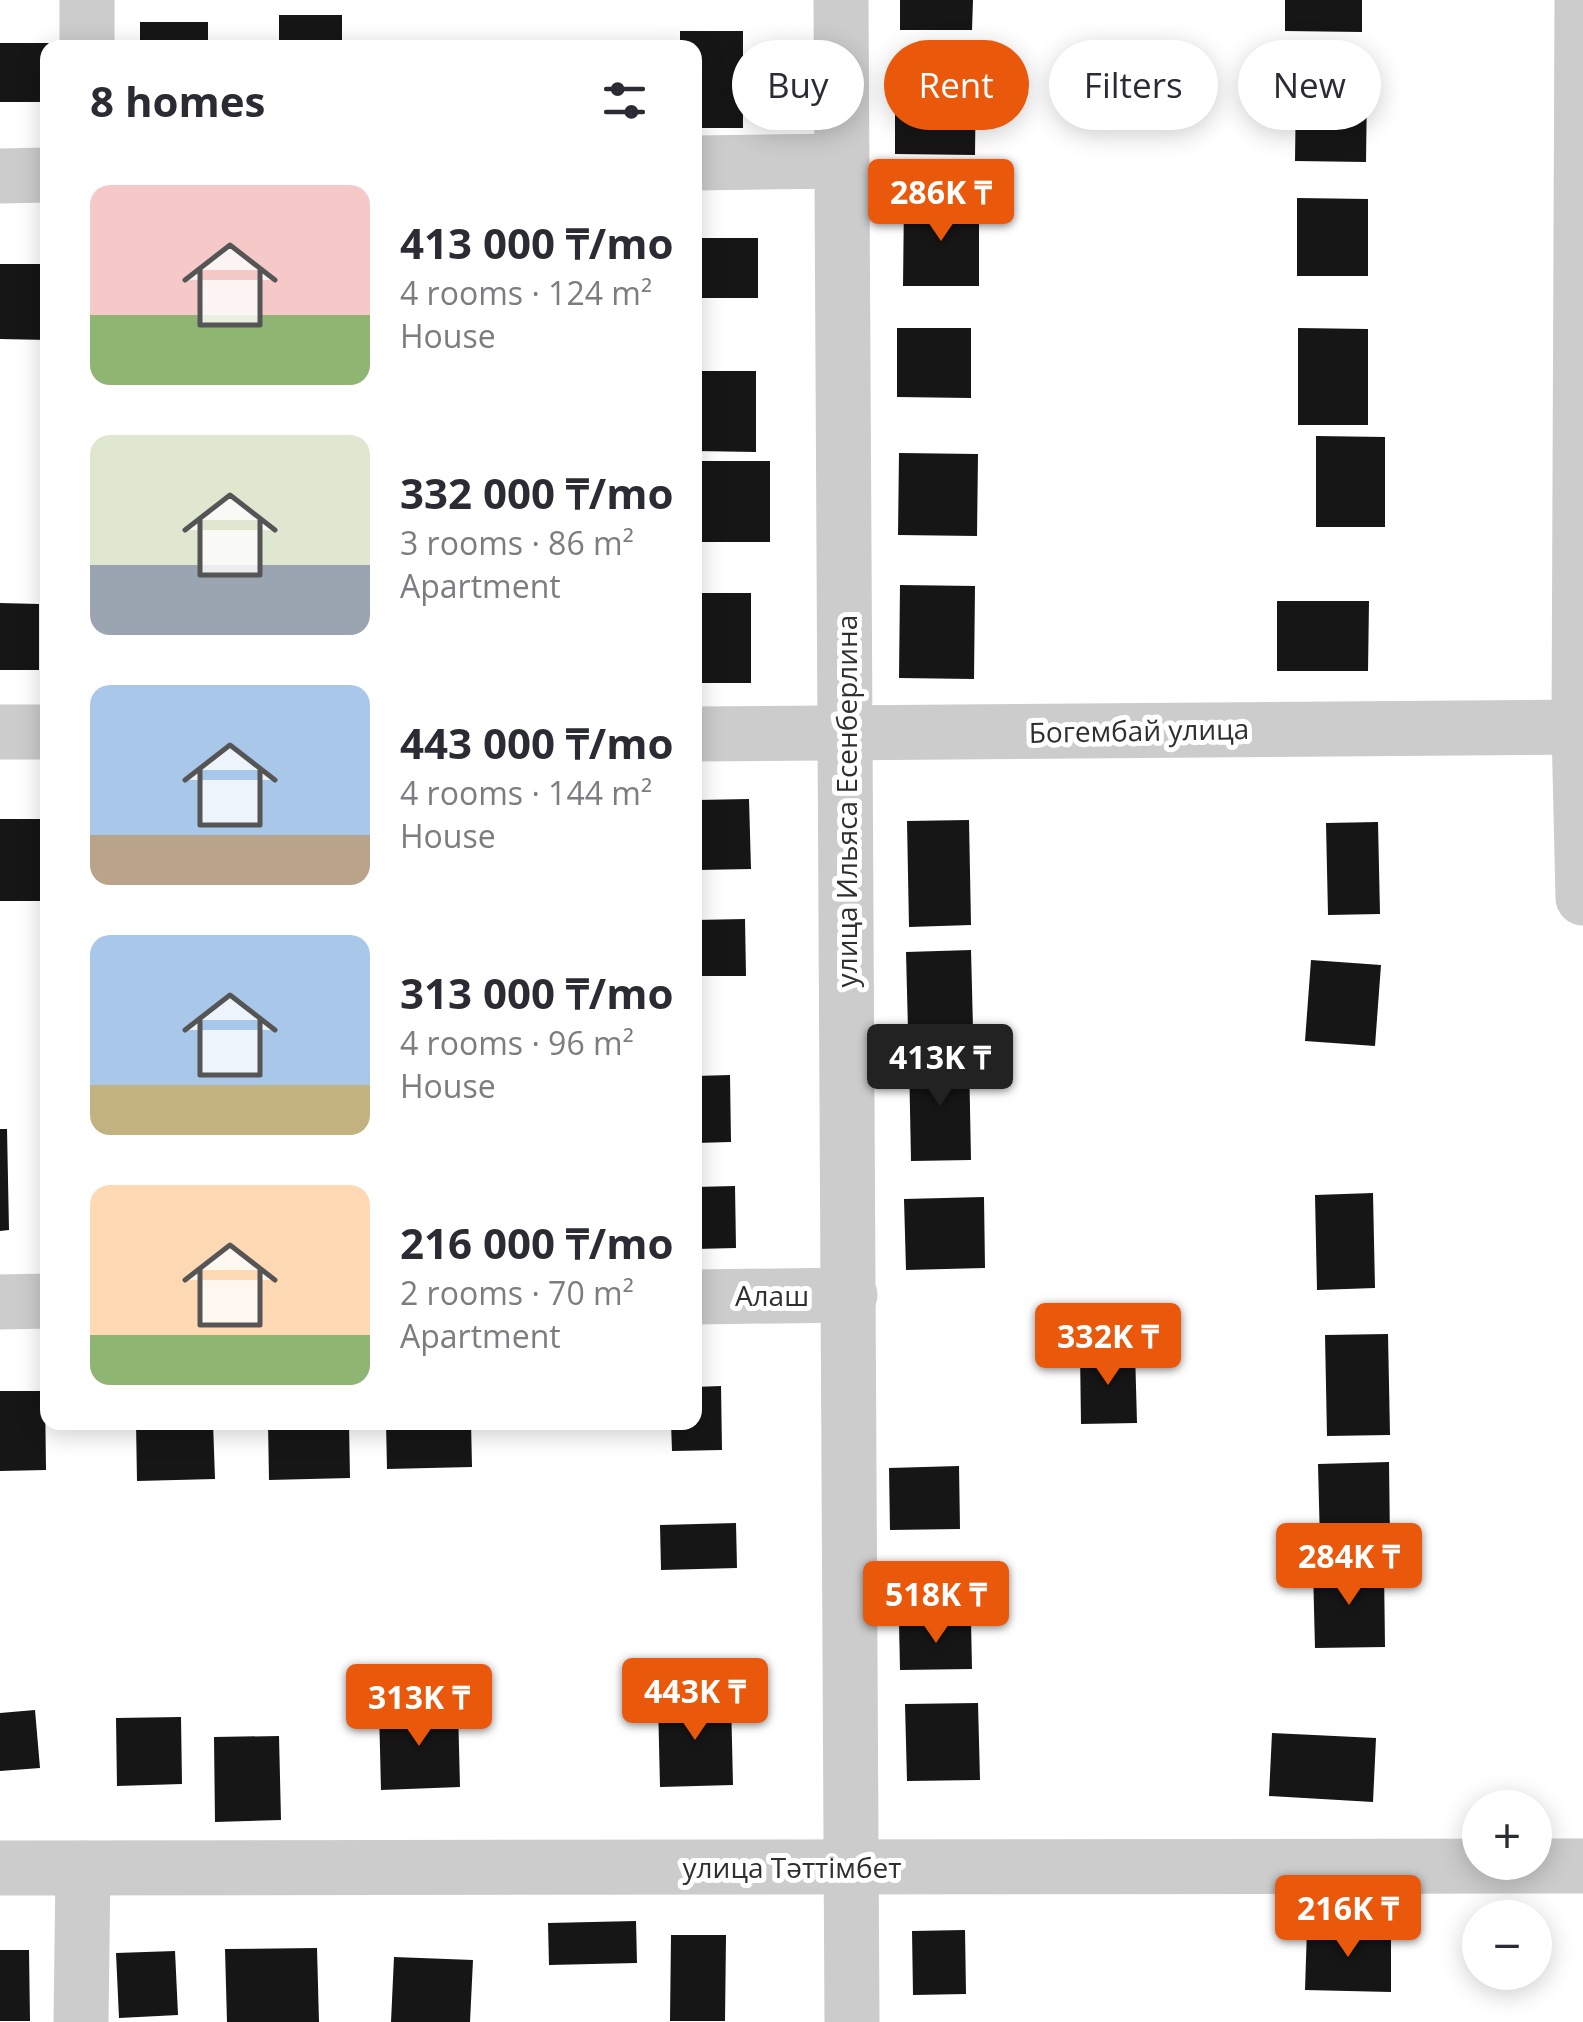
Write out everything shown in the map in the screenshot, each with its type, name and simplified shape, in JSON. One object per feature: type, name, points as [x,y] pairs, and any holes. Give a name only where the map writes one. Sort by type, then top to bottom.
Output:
[{"type":"street","points":[[87,0],[87,40]]},
{"type":"street","name":"улица Ильяса Есенберлина","points":[[841,0],[852,2022]]},
{"type":"street","points":[[1582,0],[1583,898]]},
{"type":"street","points":[[702,163],[842,161]]},
{"type":"street","points":[[0,176],[40,175]]},
{"type":"street","name":"Богембай улица","points":[[702,734],[1581,726]]},
{"type":"street","points":[[0,732],[40,732]]},
{"type":"street","name":"Алаш","points":[[702,1296],[850,1296]]},
{"type":"street","points":[[0,1302],[40,1302]]},
{"type":"street","name":"улица Тәттімбет","points":[[0,1868],[1583,1866]]},
{"type":"street","points":[[81,2022],[83,1868]]},
{"type":"building","points":[[900,0],[973,0],[972,30],[900,30]]},
{"type":"building","points":[[1285,0],[1362,0],[1362,32],[1285,31]]},
{"type":"building","points":[[279,15],[342,15],[342,40],[279,40]]},
{"type":"building","points":[[140,22],[208,22],[208,40],[140,40]]},
{"type":"building","points":[[680,31],[743,31],[743,40],[732,40],[732,128],[702,128],[702,40],[680,40]]},
{"type":"building","points":[[0,43],[40,43],[40,102],[0,102]]},
{"type":"building","points":[[895,130],[975,130],[975,155],[895,154]]},
{"type":"building","points":[[1295,130],[1366,130],[1366,162],[1295,161]]},
{"type":"building","points":[[1297,198],[1368,199],[1368,276],[1297,276]]},
{"type":"building","points":[[904,201],[979,202],[979,286],[903,286]]},
{"type":"building","points":[[702,238],[758,238],[758,298],[702,298]]},
{"type":"building","points":[[0,264],[40,264],[40,340],[0,339]]},
{"type":"building","points":[[897,328],[971,328],[971,398],[897,397]]},
{"type":"building","points":[[1298,328],[1368,329],[1368,425],[1298,425]]},
{"type":"building","points":[[702,371],[756,371],[756,452],[702,451]]},
{"type":"building","points":[[1316,436],[1385,437],[1385,527],[1316,527]]},
{"type":"building","points":[[899,453],[978,454],[977,536],[898,535]]},
{"type":"building","points":[[702,461],[770,461],[770,542],[702,542]]},
{"type":"building","points":[[900,585],[975,586],[974,679],[899,678]]},
{"type":"building","points":[[702,593],[751,593],[751,683],[702,683]]},
{"type":"building","points":[[1277,601],[1369,601],[1368,671],[1277,671]]},
{"type":"building","points":[[0,603],[39,604],[39,670],[0,670]]},
{"type":"building","points":[[749,799],[751,869],[702,870],[702,800]]},
{"type":"building","points":[[0,819],[40,819],[40,901],[0,901]]},
{"type":"building","points":[[969,820],[971,925],[909,927],[907,821]]},
{"type":"building","points":[[1378,822],[1380,914],[1328,915],[1326,823]]},
{"type":"building","points":[[745,919],[746,976],[702,976],[702,920]]},
{"type":"building","points":[[971,950],[973,1028],[908,1030],[906,952]]},
{"type":"building","points":[[1311,960],[1381,965],[1375,1046],[1305,1041]]},
{"type":"building","points":[[969,1057],[971,1160],[911,1161],[909,1058]]},
{"type":"building","points":[[730,1075],[731,1142],[702,1143],[702,1076]]},
{"type":"building","points":[[0,1129],[7,1129],[9,1230],[0,1231]]},
{"type":"building","points":[[735,1186],[736,1248],[702,1249],[702,1187]]},
{"type":"building","points":[[1373,1193],[1375,1288],[1317,1290],[1315,1195]]},
{"type":"building","points":[[984,1197],[985,1268],[906,1270],[904,1199]]},
{"type":"building","points":[[1388,1334],[1390,1435],[1327,1436],[1325,1335]]},
{"type":"building","points":[[1135,1351],[1137,1423],[1081,1424],[1080,1352]]},
{"type":"building","points":[[721,1386],[722,1450],[672,1451],[671,1430],[702,1430],[702,1387]]},
{"type":"building","points":[[0,1391],[40,1391],[46,1470],[0,1471]]},
{"type":"building","points":[[136,1430],[213,1430],[215,1479],[137,1481]]},
{"type":"building","points":[[268,1430],[349,1430],[350,1478],[269,1480]]},
{"type":"building","points":[[386,1430],[471,1430],[472,1467],[387,1469]]},
{"type":"building","points":[[1389,1462],[1390,1541],[1320,1542],[1318,1464]]},
{"type":"building","points":[[959,1466],[960,1529],[890,1530],[889,1468]]},
{"type":"building","points":[[736,1523],[737,1568],[661,1570],[660,1525]]},
{"type":"building","points":[[1384,1568],[1385,1647],[1315,1648],[1313,1569]]},
{"type":"building","points":[[971,1621],[972,1669],[900,1670],[899,1623]]},
{"type":"building","points":[[731,1699],[733,1785],[660,1787],[658,1700]]},
{"type":"building","points":[[978,1703],[980,1780],[907,1781],[905,1704]]},
{"type":"building","points":[[458,1708],[460,1787],[381,1790],[379,1709]]},
{"type":"building","points":[[35,1710],[40,1768],[0,1771],[0,1713]]},
{"type":"building","points":[[181,1717],[182,1784],[117,1786],[116,1718]]},
{"type":"building","points":[[1272,1733],[1376,1738],[1373,1802],[1269,1796]]},
{"type":"building","points":[[279,1736],[281,1820],[215,1822],[214,1737]]},
{"type":"building","points":[[636,1921],[637,1963],[549,1965],[548,1923]]},
{"type":"building","points":[[1307,1928],[1391,1930],[1391,1992],[1305,1990]]},
{"type":"building","points":[[965,1930],[966,1994],[913,1995],[912,1931]]},
{"type":"building","points":[[671,1935],[726,1935],[725,2021],[670,2021]]},
{"type":"building","points":[[317,1948],[319,2022],[227,2022],[225,1949]]},
{"type":"building","points":[[0,1950],[29,1950],[30,2021],[0,2021]]},
{"type":"building","points":[[175,1951],[178,2015],[119,2018],[116,1953]]},
{"type":"building","points":[[394,1957],[473,1960],[470,2022],[391,2022]]}]
